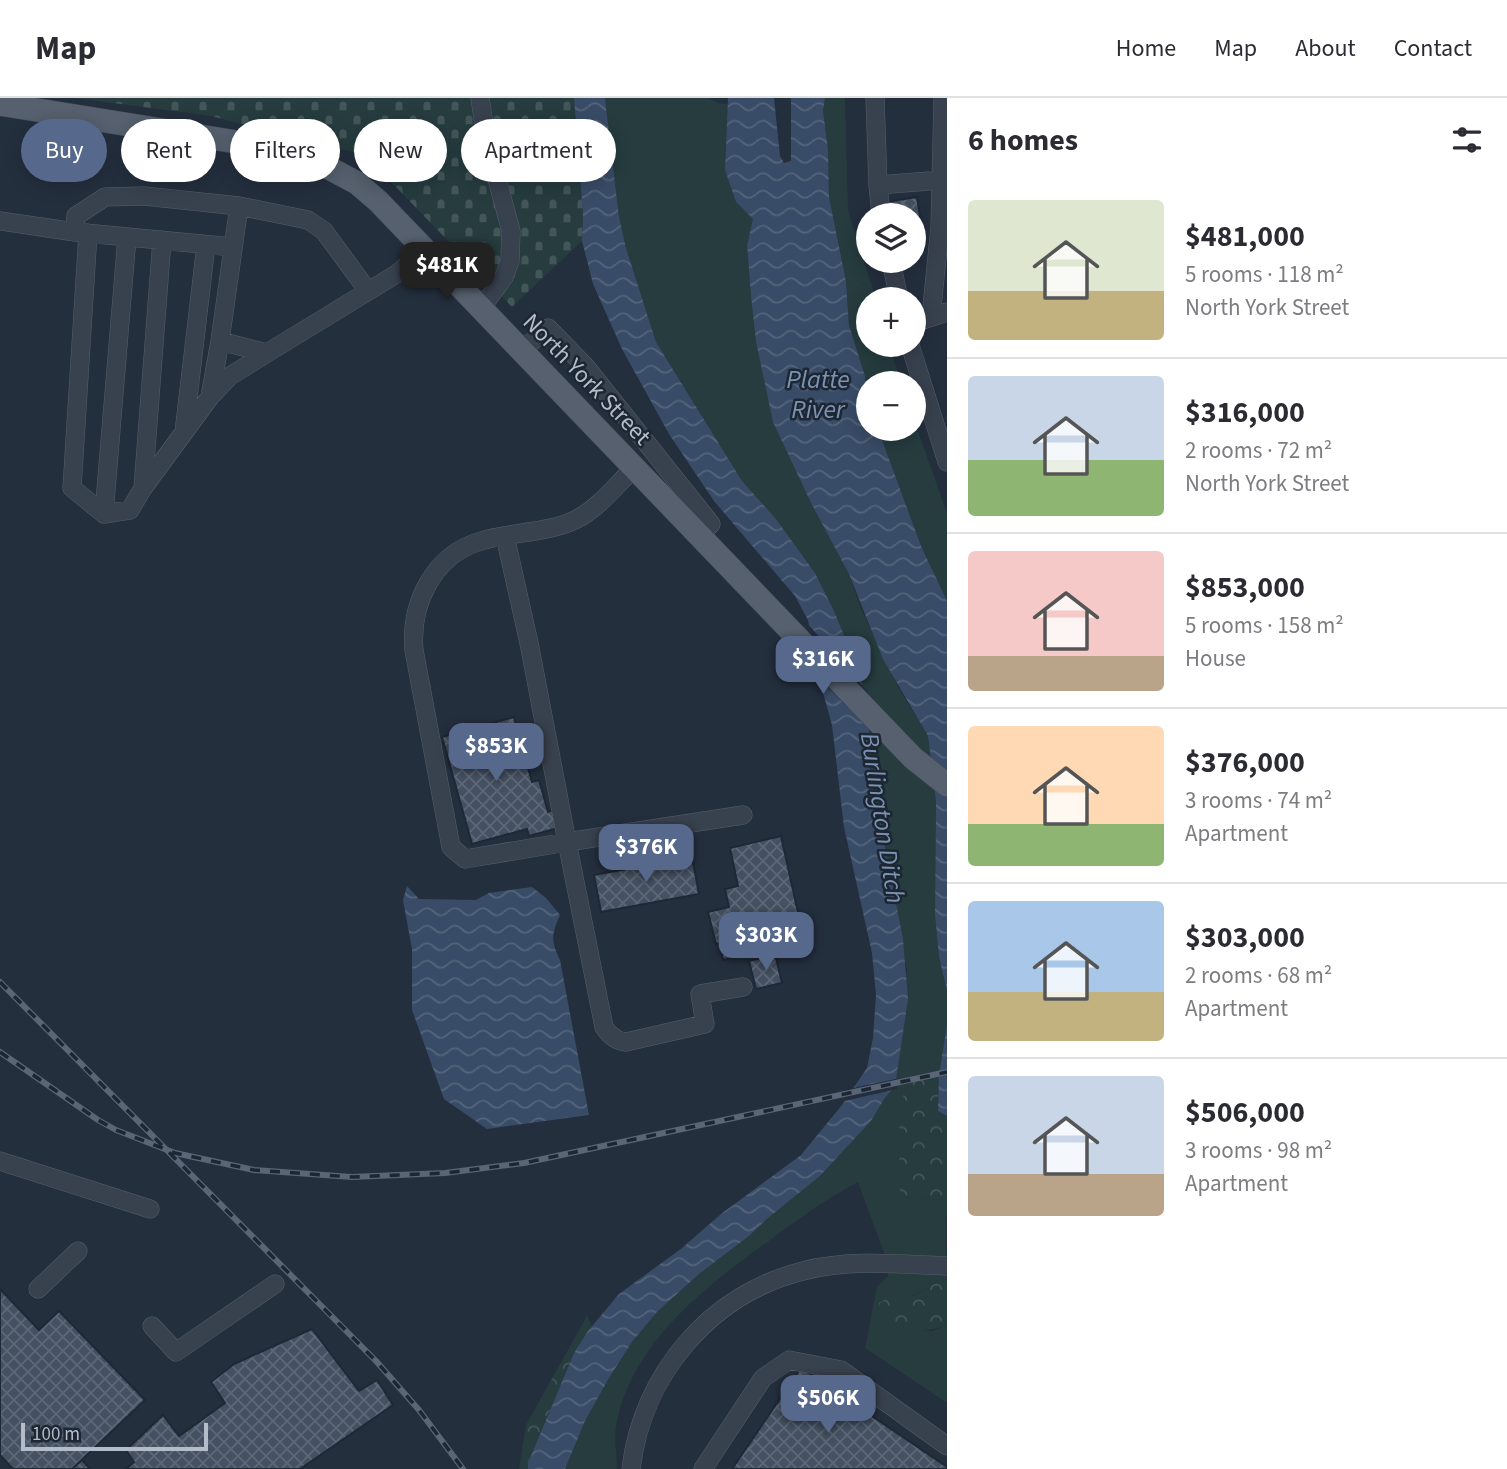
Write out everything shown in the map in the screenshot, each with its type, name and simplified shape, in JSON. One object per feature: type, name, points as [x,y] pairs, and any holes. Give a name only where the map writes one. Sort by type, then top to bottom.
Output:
[{"type":"main road","name":"North York Street","points":[[0,104],[261,146],[301,157],[357,183],[378,201],[523,349],[913,758],[947,785]]},
{"type":"lane","points":[[480,98],[486,138],[511,231],[510,261],[505,276],[482,307]]},
{"type":"lane","points":[[875,98],[880,203]]},
{"type":"lane","points":[[939,314],[943,98]]},
{"type":"lane","points":[[878,185],[929,181]]},
{"type":"lane","points":[[368,291],[324,230],[308,220],[239,206],[144,196],[105,197],[76,216],[82,233],[72,488],[104,514],[130,510],[143,488],[210,397],[230,376],[368,291],[398,272],[425,248]]},
{"type":"lane","points":[[210,397],[239,206]]},
{"type":"lane","points":[[0,221],[82,233],[233,247]]},
{"type":"lane","points":[[104,514],[127,237]]},
{"type":"lane","points":[[143,488],[162,240]]},
{"type":"lane","points":[[184,433],[206,245]]},
{"type":"lane","points":[[523,349],[548,328],[576,357],[711,524],[700,535]]},
{"type":"lane","points":[[220,341],[267,353]]},
{"type":"lane","points":[[914,357],[947,462]]},
{"type":"lane","points":[[635,467],[600,501],[575,520],[480,541],[463,548],[449,559],[428,583],[415,615],[414,650],[451,848],[465,859],[743,814]]},
{"type":"lane","points":[[505,536],[529,643],[604,1027],[620,1042],[626,1042],[705,1024],[694,996],[743,987]]},
{"type":"lane","points":[[0,1161],[150,1209]]},
{"type":"lane","points":[[38,1289],[78,1251]]},
{"type":"lane","points":[[631,1469],[639,1427],[661,1377],[678,1352],[713,1317],[746,1294],[802,1271],[829,1266],[947,1266]]},
{"type":"lane","points":[[152,1326],[176,1352],[275,1284]]},
{"type":"lane","points":[[702,1469],[763,1378],[789,1360],[841,1370],[947,1446]]},
{"type":"green space","points":[[75,98],[574,98],[576,119],[461,119],[461,182],[580,182],[582,241],[512,307],[391,182],[447,182],[447,119],[354,119],[354,152],[340,149],[340,119],[230,121]]},
{"type":"green space","points":[[605,98],[709,98],[728,104],[725,170],[736,202],[753,219],[747,245],[751,296],[756,342],[773,421],[811,503],[849,574],[860,606],[898,687],[928,736],[936,802],[935,915],[939,957],[947,991],[947,1024],[939,1075],[900,1127],[900,1194],[916,1200],[946,1199],[947,1283],[936,1283],[912,1296],[896,1293],[880,1303],[879,1325],[932,1331],[947,1325],[947,1403],[865,1348],[877,1286],[888,1276],[884,1253],[858,1182],[801,1217],[721,1277],[676,1318],[656,1341],[639,1365],[626,1392],[617,1421],[617,1469],[565,1469],[585,1421],[609,1378],[632,1342],[657,1312],[699,1274],[820,1176],[871,1121],[895,1086],[907,969],[869,765],[869,712],[859,671],[815,573],[776,519],[742,481],[656,342],[619,217],[615,182],[616,119],[607,119]]},
{"type":"green space","points":[[825,98],[845,98],[848,210],[856,235],[856,273],[868,273],[872,287],[856,287],[856,347],[849,325],[846,281],[829,197],[828,149],[823,111]]},
{"type":"green space","points":[[859,357],[893,357],[897,371],[863,371]]},
{"type":"green space","points":[[882,441],[921,441],[947,513],[947,601],[921,546]]},
{"type":"green space","points":[[939,1075],[938,1111],[947,1116],[947,1230],[945,1199],[916,1200],[900,1194],[900,1124],[907,1083]]},
{"type":"green space","points":[[936,1283],[947,1283],[947,1325],[905,1330],[879,1325],[879,1303],[896,1293],[913,1296]]},
{"type":"green space","points":[[587,1316],[592,1326],[574,1353],[528,1463],[528,1469],[519,1469],[526,1425]]},
{"type":"water","points":[[574,98],[605,98],[607,119],[576,119]]},
{"type":"water","name":"Platte River","points":[[728,98],[774,98],[780,156],[784,163],[791,161],[791,98],[825,98],[823,111],[828,149],[829,197],[846,281],[849,325],[856,357],[859,357],[863,371],[856,371],[856,441],[882,441],[921,546],[947,601],[947,991],[939,957],[935,915],[936,802],[928,736],[883,659],[849,574],[811,503],[773,422],[756,342],[751,296],[747,245],[753,219],[736,202],[725,170]]},
{"type":"water","points":[[580,182],[615,182],[626,248],[656,342],[742,481],[776,519],[815,573],[859,671],[869,712],[869,765],[903,939],[908,999],[895,1086],[871,1121],[820,1176],[699,1274],[657,1312],[632,1342],[609,1378],[585,1421],[565,1469],[528,1469],[528,1463],[574,1353],[588,1331],[619,1294],[801,1155],[842,1105],[867,1068],[873,1038],[876,995],[872,953],[844,827],[832,725],[808,620],[795,596],[714,501],[669,434],[622,349],[593,284],[582,241]]},
{"type":"water","points":[[407,886],[419,899],[476,900],[489,893],[532,887],[546,898],[560,915],[555,928],[554,943],[560,960],[589,1115],[487,1129],[444,1099],[412,1010],[412,949],[403,900]]},
{"type":"water","points":[[947,1024],[947,1116],[938,1111],[939,1075]]},
{"type":"pier","points":[[807,623],[868,692],[873,732],[815,675]]},
{"type":"pier","points":[[900,1078],[897,1089],[840,1102],[848,1089]]},
{"type":"building","points":[[917,197],[918,203],[886,203]]},
{"type":"building","points":[[514,717],[532,782],[539,780],[548,812],[553,810],[558,828],[529,836],[527,829],[472,844],[442,737]]},
{"type":"building","points":[[781,836],[801,926],[798,926],[802,944],[790,946],[788,936],[781,938],[781,941],[740,951],[741,956],[723,960],[720,943],[716,944],[708,912],[729,907],[725,889],[738,886],[730,848]]},
{"type":"building","points":[[692,857],[699,894],[601,912],[594,875]]},
{"type":"building","points":[[775,954],[782,983],[756,989],[749,961]]},
{"type":"building","points":[[0,1289],[39,1330],[59,1311],[145,1400],[72,1469],[13,1469],[0,1455]]},
{"type":"building","points":[[312,1329],[359,1391],[377,1380],[393,1405],[300,1469],[126,1469],[134,1462],[126,1450],[163,1415],[179,1436],[225,1403],[211,1382],[234,1364]]},
{"type":"building","points":[[801,1368],[947,1467],[947,1469],[732,1469]]},
{"type":"building","points":[[82,1460],[90,1469],[72,1469]]},
{"type":"railway","points":[[0,982],[376,1361],[419,1410],[463,1469]]},
{"type":"railway","points":[[0,1052],[98,1120],[116,1130],[175,1153],[254,1170],[352,1177],[445,1173],[524,1163],[947,1072]]},
{"type":"water label","name":"Burlington Ditch","points":[[883,818]]}]
